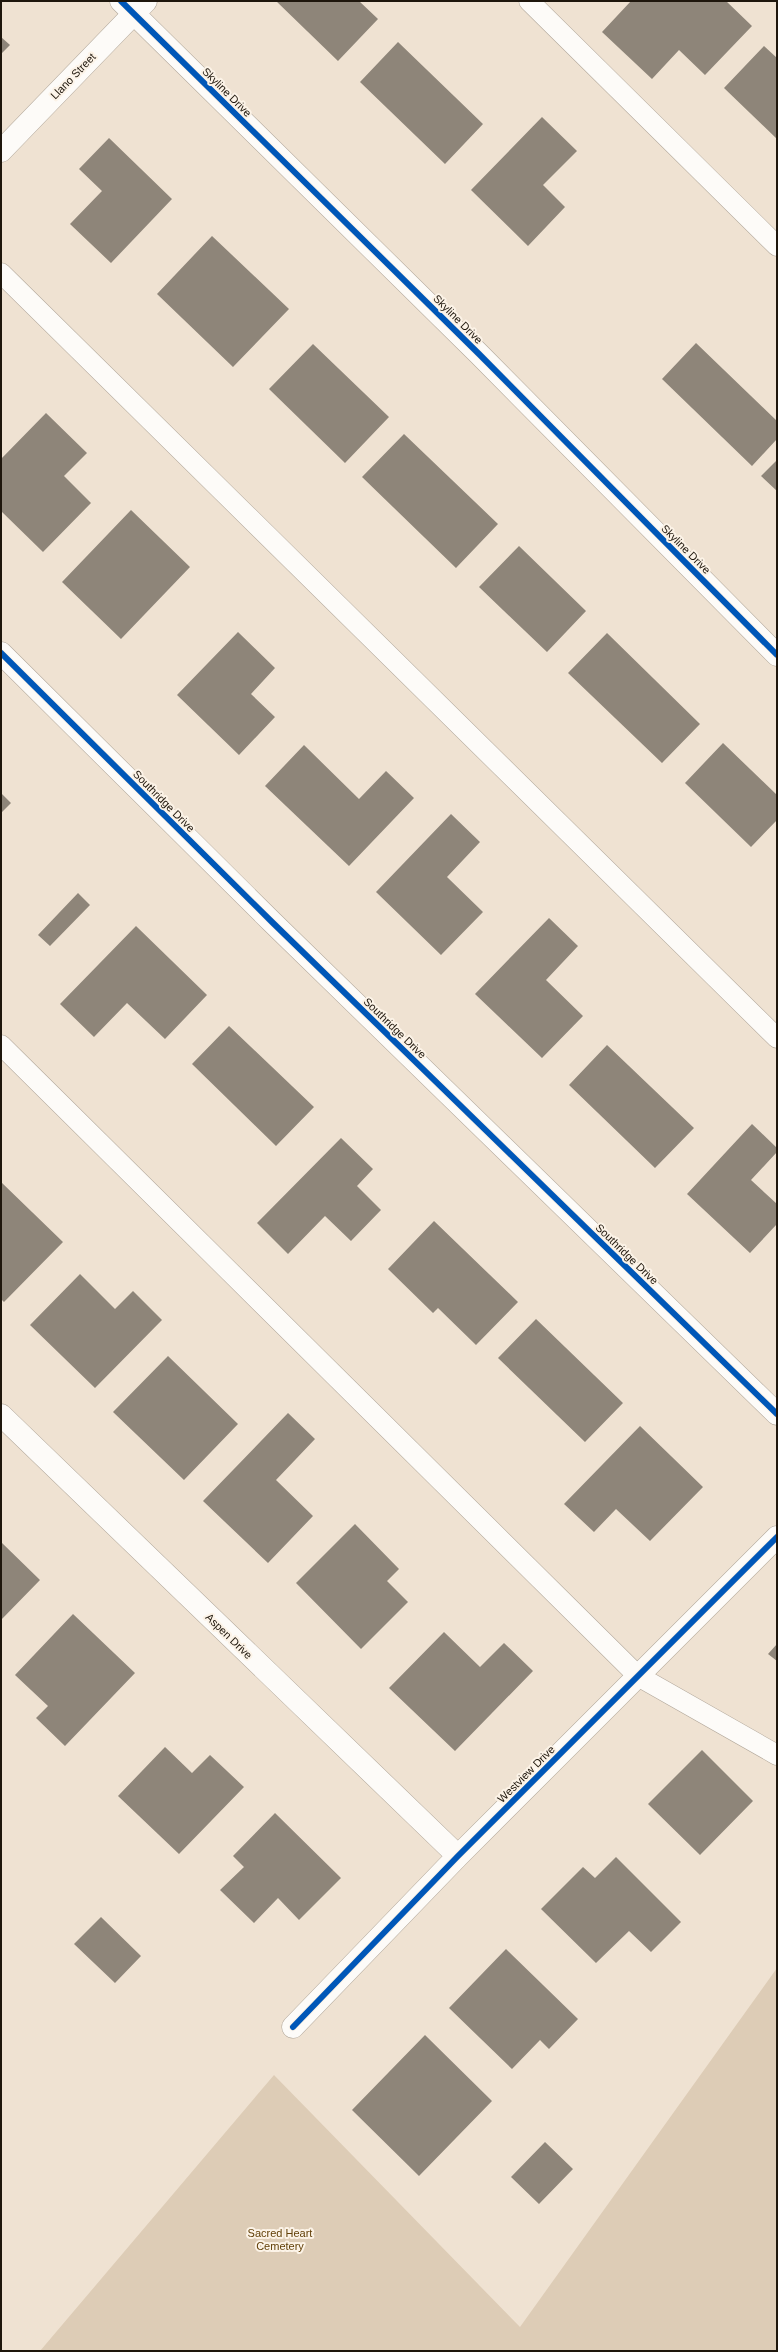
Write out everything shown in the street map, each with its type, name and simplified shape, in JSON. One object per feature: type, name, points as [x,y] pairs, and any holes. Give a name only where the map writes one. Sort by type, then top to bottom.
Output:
[{"type":"street","name":"Llano Street","points":[[1,151],[134,5]]},
{"type":"street","name":"Skyline Drive","points":[[134,5],[777,655]]},
{"type":"street","name":"Southridge Drive","points":[[1,653],[272,922],[777,1414]]},
{"type":"street","name":"Aspen Drive","points":[[1,1415],[458,1856]]},
{"type":"street","name":"Westview Drive","points":[[293,2027],[458,1856],[777,1537]]},
{"type":"lane","points":[[529,1],[777,246]]},
{"type":"lane","points":[[1,273],[777,1038]]},
{"type":"lane","points":[[1,1045],[393,1431],[638,1676],[777,1755]]},
{"type":"green space","name":"Sacred Heart Cemetery","points":[[777,1968],[777,2351],[40,2351],[274,2075],[520,2327]]},
{"type":"building","points":[[276,1],[359,1],[378,19],[338,61]]},
{"type":"building","points":[[631,1],[726,1],[752,26],[705,75],[679,50],[652,79],[602,32]]},
{"type":"building","points":[[1,37],[10,45],[1,54]]},
{"type":"building","points":[[398,42],[483,124],[445,164],[360,82]]},
{"type":"building","points":[[764,46],[777,58],[777,139],[724,88]]},
{"type":"building","points":[[542,117],[577,151],[543,185],[565,207],[528,246],[471,190]]},
{"type":"building","points":[[109,138],[172,199],[111,263],[70,224],[102,191],[79,169]]},
{"type":"building","points":[[212,236],[289,309],[233,367],[157,294]]},
{"type":"building","points":[[696,343],[777,421],[777,439],[752,466],[662,379]]},
{"type":"building","points":[[313,344],[389,417],[345,463],[269,389]]},
{"type":"building","points":[[46,413],[87,453],[64,476],[91,503],[43,552],[1,511],[1,459]]},
{"type":"building","points":[[404,434],[498,524],[456,568],[362,477]]},
{"type":"building","points":[[777,460],[777,491],[761,476]]},
{"type":"building","points":[[131,510],[190,567],[121,639],[62,582]]},
{"type":"building","points":[[519,546],[586,611],[547,652],[479,587]]},
{"type":"building","points":[[238,632],[275,668],[251,694],[275,717],[239,755],[177,695]]},
{"type":"building","points":[[607,633],[700,724],[662,763],[568,673]]},
{"type":"building","points":[[723,743],[777,795],[777,820],[751,847],[685,783]]},
{"type":"building","points":[[304,745],[359,799],[386,771],[414,798],[349,866],[265,786]]},
{"type":"building","points":[[1,793],[11,803],[1,813]]},
{"type":"building","points":[[451,814],[480,842],[447,877],[483,912],[441,955],[376,892]]},
{"type":"building","points":[[78,893],[90,905],[50,946],[38,935]]},
{"type":"building","points":[[549,918],[578,946],[546,980],[583,1016],[542,1058],[475,994]]},
{"type":"building","points":[[136,926],[207,995],[165,1039],[127,1003],[94,1037],[60,1004]]},
{"type":"building","points":[[229,1026],[314,1107],[276,1146],[192,1064]]},
{"type":"building","points":[[607,1045],[694,1128],[655,1168],[569,1085]]},
{"type":"building","points":[[752,1124],[777,1148],[777,1152],[751,1180],[777,1204],[777,1224],[750,1253],[687,1194]]},
{"type":"building","points":[[341,1138],[373,1169],[357,1186],[381,1210],[351,1241],[325,1216],[288,1254],[257,1223]]},
{"type":"building","points":[[1,1182],[63,1242],[4,1302],[1,1299]]},
{"type":"building","points":[[434,1221],[518,1302],[476,1345],[438,1308],[433,1313],[388,1269]]},
{"type":"building","points":[[80,1274],[115,1309],[133,1291],[162,1320],[95,1388],[30,1325]]},
{"type":"building","points":[[536,1319],[623,1403],[585,1442],[498,1358]]},
{"type":"building","points":[[168,1356],[238,1424],[184,1480],[113,1412]]},
{"type":"building","points":[[288,1413],[315,1439],[276,1480],[313,1516],[268,1563],[203,1501]]},
{"type":"building","points":[[640,1426],[703,1487],[650,1541],[616,1509],[594,1532],[564,1504]]},
{"type":"building","points":[[355,1524],[399,1569],[387,1581],[408,1602],[361,1649],[296,1583]]},
{"type":"building","points":[[1,1542],[40,1580],[1,1620]]},
{"type":"building","points":[[73,1614],[135,1673],[65,1746],[36,1718],[48,1706],[15,1675]]},
{"type":"building","points":[[444,1632],[480,1667],[504,1643],[533,1671],[455,1751],[389,1688]]},
{"type":"building","points":[[777,1644],[777,1661],[768,1654]]},
{"type":"building","points":[[165,1747],[192,1773],[210,1755],[244,1787],[179,1854],[118,1796]]},
{"type":"building","points":[[702,1750],[753,1801],[700,1855],[648,1804]]},
{"type":"building","points":[[275,1813],[341,1878],[299,1920],[278,1898],[254,1923],[220,1890],[244,1867],[233,1856]]},
{"type":"building","points":[[616,1857],[681,1922],[651,1952],[629,1931],[596,1963],[541,1909],[583,1867],[595,1878]]},
{"type":"building","points":[[101,1917],[141,1956],[115,1983],[74,1944]]},
{"type":"building","points":[[506,1949],[578,2019],[549,2049],[540,2040],[512,2069],[449,2008]]},
{"type":"building","points":[[425,2035],[492,2101],[419,2176],[352,2110]]},
{"type":"building","points":[[545,2142],[573,2169],[539,2204],[511,2177]]},
{"type":"cycle path","points":[[121,1],[479,354],[777,655]]},
{"type":"cycle path","points":[[1,653],[272,922],[777,1414]]},
{"type":"cycle path","points":[[293,2027],[458,1856],[777,1537]]}]
